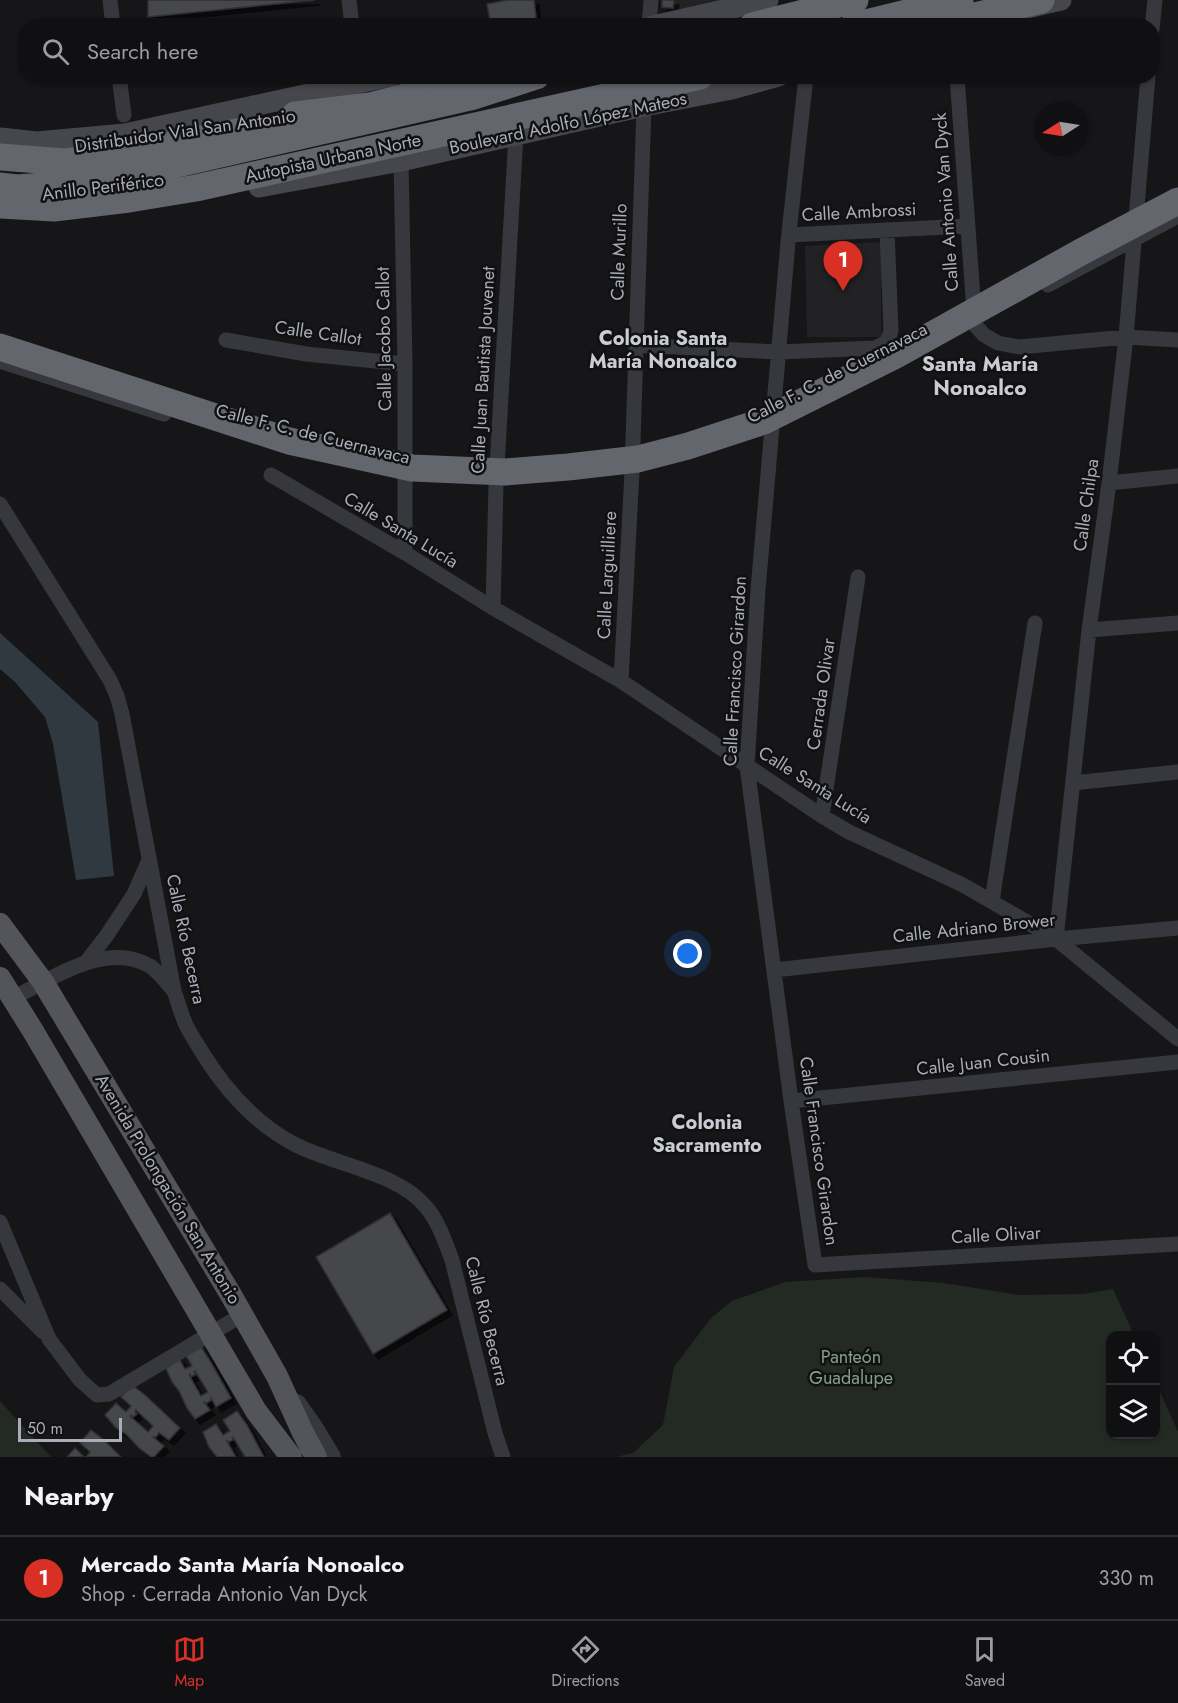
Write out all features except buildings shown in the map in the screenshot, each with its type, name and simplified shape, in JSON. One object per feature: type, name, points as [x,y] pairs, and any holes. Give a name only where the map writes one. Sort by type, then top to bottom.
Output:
[{"type":"highway","points":[[748,18],[773,7],[798,0]]},
{"type":"highway","points":[[784,18],[855,0]]},
{"type":"highway","points":[[817,18],[888,0]]},
{"type":"highway","points":[[886,18],[960,0]]},
{"type":"highway","points":[[932,18],[999,0]]},
{"type":"highway","points":[[966,18],[1041,0]]},
{"type":"highway","points":[[0,186],[17,188],[62,173],[160,147],[298,120],[314,122],[362,89],[422,84]]},
{"type":"highway","name":"Anillo Periférico","points":[[0,162],[58,164],[129,155],[507,84]]},
{"type":"highway","points":[[0,157],[99,182],[474,96],[511,84]]},
{"type":"highway","name":"Anillo Periférico","points":[[0,195],[16,197],[141,185],[592,84]]},
{"type":"highway","name":"Autopista Urbana Norte","points":[[0,205],[54,208],[129,200],[196,188],[670,84]]},
{"type":"highway","name":"Distribuidor Vial San Antonio","points":[[0,148],[24,150],[94,148],[362,89]]},
{"type":"highway","points":[[0,167],[62,173]]},
{"type":"highway","points":[[0,178],[21,180],[62,173]]},
{"type":"highway","points":[[0,346],[289,441],[412,468],[505,472],[591,465],[638,459],[688,446],[764,421],[896,356],[1178,201]]},
{"type":"main road","points":[[687,18],[768,0]]},
{"type":"main road","points":[[991,18],[1061,0]]},
{"type":"main road","name":"Boulevard Adolfo López Mateos","points":[[0,215],[64,218],[144,208],[401,161],[748,84]]},
{"type":"main road","points":[[0,138],[37,142],[125,134],[362,89]]},
{"type":"main road","name":"Avenida Prolongación San Antonio","points":[[0,924],[43,982],[277,1376]]},
{"type":"main road","name":"Avenida Prolongación San Antonio","points":[[0,978],[256,1411]]},
{"type":"main road","points":[[277,1376],[316,1457]]},
{"type":"main road","points":[[256,1411],[291,1457]]},
{"type":"street","points":[[110,0],[112,18]]},
{"type":"street","points":[[350,0],[351,18]]},
{"type":"street","points":[[651,0],[651,18]]},
{"type":"street","points":[[1153,18],[1155,0]]},
{"type":"street","points":[[120,84],[124,115]]},
{"type":"street","name":"Calle Francisco Girardon","points":[[805,84],[771,432],[747,766],[815,1265]]},
{"type":"street","name":"Calle Antonio Van Dyck","points":[[958,84],[975,325]]},
{"type":"street","name":"Calle Chilpa","points":[[1056,939],[1089,630],[1126,337],[1147,84]]},
{"type":"street","name":"Calle Murillo","points":[[632,472],[644,106]]},
{"type":"street","name":"Calle Juan Bautista Jouvenet","points":[[493,608],[496,484],[516,134]]},
{"type":"street","name":"Calle Jacobo Callot","points":[[401,161],[405,364],[405,553]]},
{"type":"street","name":"Calle F. C. de Cuernavaca","points":[[0,361],[98,394],[285,451],[405,480],[496,484],[632,472],[700,456],[771,432],[836,400],[1178,216]]},
{"type":"street","name":"Calle Ambrossi","points":[[789,236],[967,226]]},
{"type":"street","points":[[635,345],[779,352],[875,348],[887,342],[891,331],[887,230]]},
{"type":"street","points":[[975,325],[984,335],[999,343],[1019,347],[1126,337],[1178,340]]},
{"type":"street","name":"Calle Callot","points":[[226,340],[306,354],[405,364]]},
{"type":"street","name":"Calle Larguilliere","points":[[621,681],[632,472]]},
{"type":"street","name":"Calle Santa Lucía","points":[[271,475],[405,553],[493,608],[621,681],[849,832],[963,885],[1056,939],[1178,1039]]},
{"type":"street","points":[[1109,483],[1178,476]]},
{"type":"street","name":"Calle Río Becerra","points":[[0,504],[110,680],[117,696],[174,991],[187,1027],[208,1062],[235,1097],[262,1122],[296,1145],[408,1190],[426,1207],[442,1233],[452,1260],[503,1457]]},
{"type":"street","name":"Cerrada Olivar","points":[[822,816],[858,577]]},
{"type":"street","points":[[1089,630],[1178,622]]},
{"type":"street","points":[[992,902],[1035,623]]},
{"type":"street","points":[[1073,783],[1178,772]]},
{"type":"street","points":[[87,961],[134,894],[149,860]]},
{"type":"street","name":"Calle Adriano Brower","points":[[774,970],[1178,928]]},
{"type":"street","points":[[13,998],[87,961],[118,958],[143,963],[158,972],[174,991]]},
{"type":"street","name":"Calle Juan Cousin","points":[[791,1101],[1178,1062]]},
{"type":"street","points":[[0,1222],[6,1253],[49,1339]]},
{"type":"street","name":"Calle Olivar","points":[[815,1265],[1178,1244]]},
{"type":"street","points":[[0,1289],[49,1339],[81,1380],[97,1395],[109,1394],[242,1315]]},
{"type":"street","name":"Avenida Prolongación San Antonio","points":[[277,1376],[314,1427],[332,1457]]},
{"type":"street","name":"Avenida Prolongación San Antonio","points":[[256,1411],[282,1457]]},
{"type":"shaded area","points":[[662,0],[739,0],[671,14],[662,7]]},
{"type":"shaded area","points":[[881,242],[881,337],[807,337],[805,246]]},
{"type":"shaded area","points":[[0,633],[98,722],[114,876],[76,880],[53,744],[45,717],[15,682],[0,669]]},
{"type":"green space","name":"Panteón Guadalupe","points":[[865,1277],[943,1283],[1019,1295],[1083,1294],[1113,1289],[1132,1331],[1106,1331],[1106,1439],[1160,1439],[1160,1392],[1178,1432],[1178,1457],[616,1457],[633,1453],[663,1425],[674,1367],[711,1318],[732,1301],[785,1282]]},
{"type":"green space","points":[[0,1401],[51,1457],[0,1457]]},
{"type":"place","name":"Mercado Santa María Nonoalco","points":[[843,291]]},
{"type":"district","name":"Colonia Santa María Nonoalco","points":[[663,350]]},
{"type":"district","name":"Santa María Nonoalco","points":[[980,376]]},
{"type":"district","name":"Colonia Sacramento","points":[[707,1134]]}]
